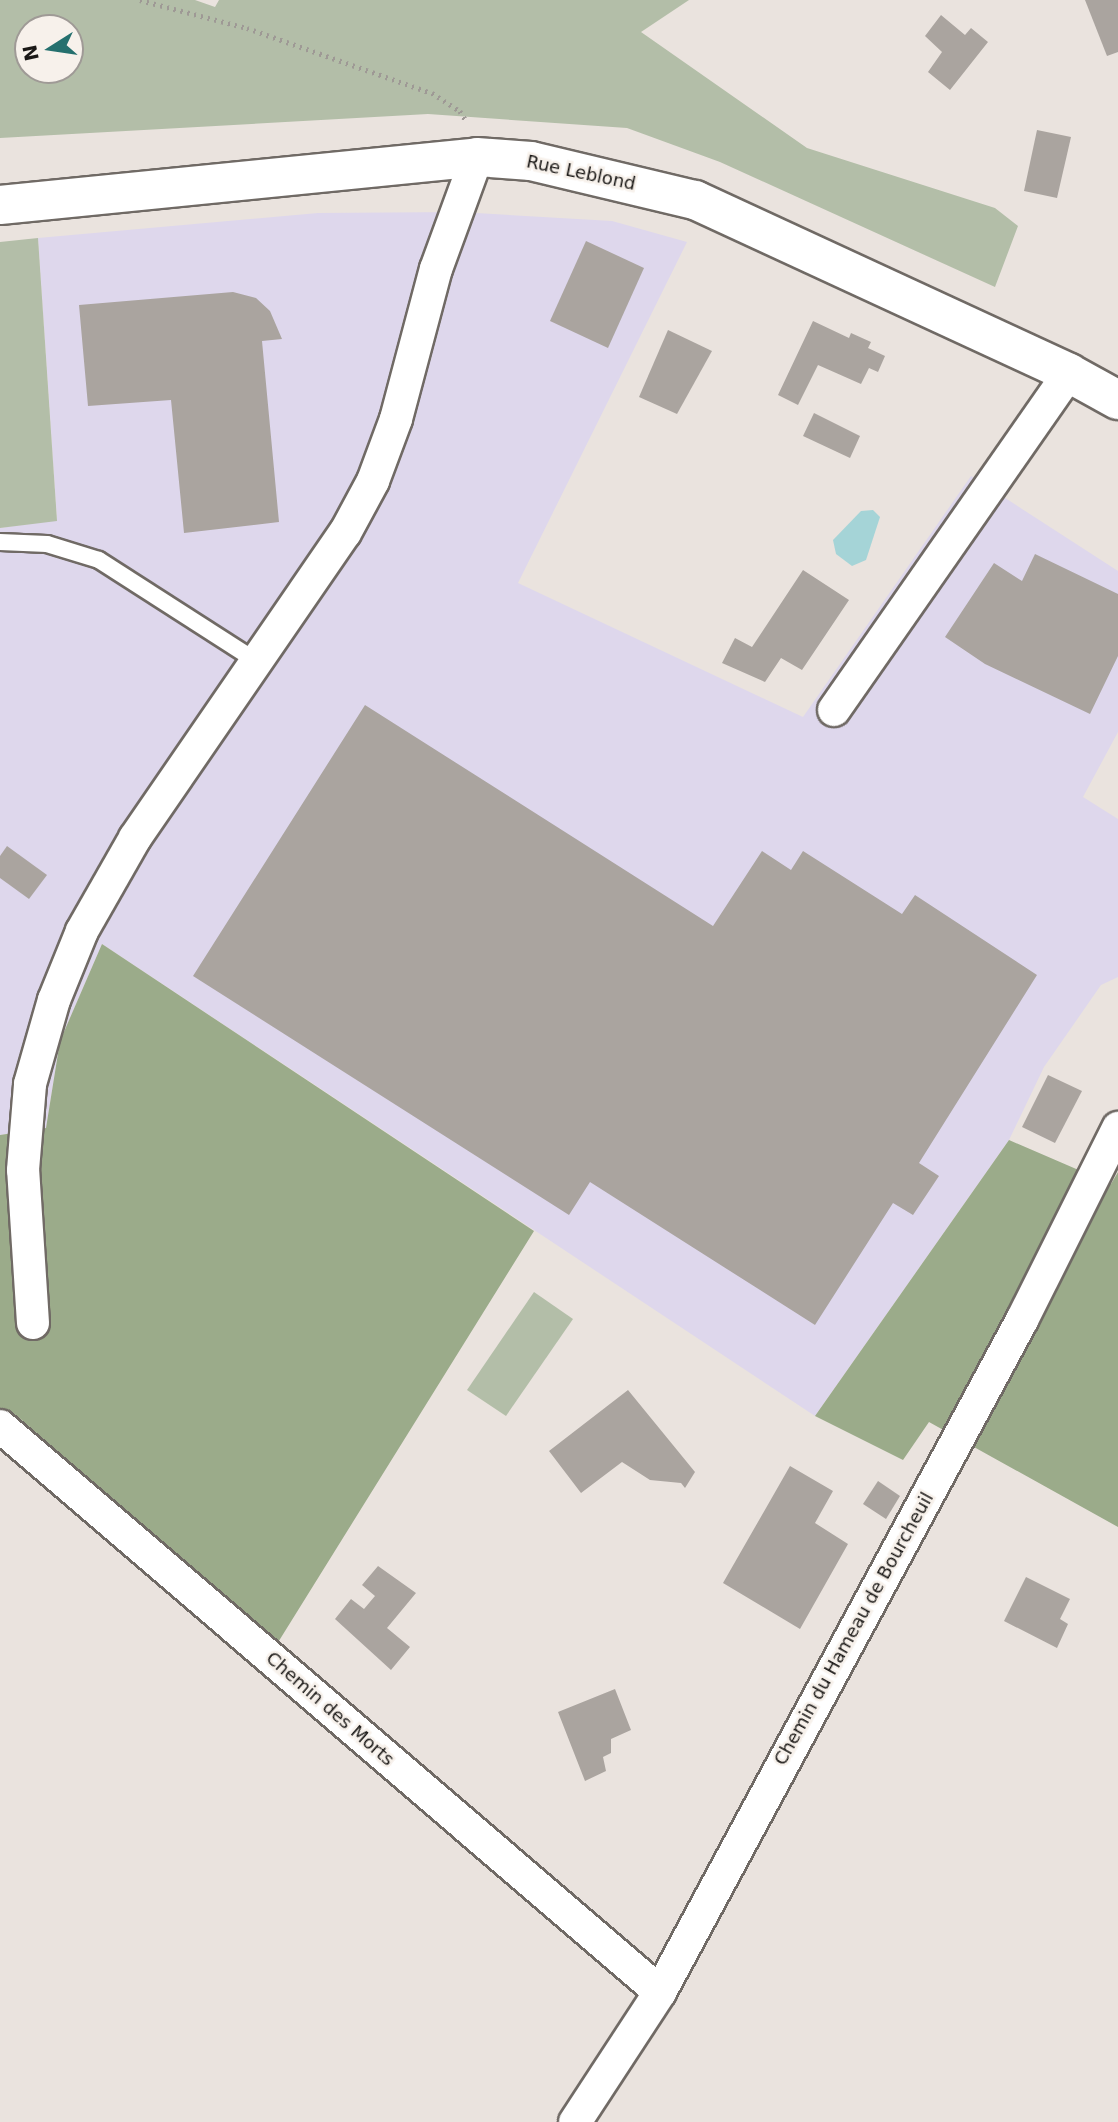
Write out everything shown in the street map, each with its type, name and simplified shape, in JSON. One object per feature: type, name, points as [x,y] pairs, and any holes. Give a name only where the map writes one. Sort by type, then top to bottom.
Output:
[{"type":"main road","name":"Rue Leblond","points":[[0,205],[477,157],[583,171],[695,200],[1069,373],[1118,400]]},
{"type":"street","points":[[33,1323],[23,1170],[30,1083],[54,1000],[82,931],[135,838],[345,533],[373,481],[396,419],[436,269],[477,157]]},
{"type":"street","points":[[834,710],[1069,373]]},
{"type":"street","name":"Chemin du Hameau de Bourcheuil","points":[[575,2122],[660,1993],[1015,1332],[1118,1128]]},
{"type":"street","name":"Chemin des Morts","points":[[0,1426],[660,1993]]},
{"type":"lane","points":[[0,542],[47,544],[99,560],[258,662]]},
{"type":"path","points":[[141,0],[247,28],[432,93],[460,111],[473,131],[477,157]]},
{"type":"shaded area","points":[[459,212],[612,221],[687,242],[518,583],[803,717],[971,476],[1118,571],[1118,732],[1083,797],[1118,819],[1118,977],[1101,985],[1044,1067],[1009,1140],[815,1416],[102,944],[60,1041],[46,1128],[0,1135],[0,528],[57,520],[38,238],[318,213]]},
{"type":"green space","points":[[0,0],[195,0],[215,7],[219,0],[689,0],[641,32],[807,148],[995,208],[1018,226],[995,287],[720,162],[627,128],[428,114],[0,138]]},
{"type":"green space","points":[[38,238],[57,521],[0,528],[0,242]]},
{"type":"green space","points":[[102,944],[534,1231],[277,1644],[16,1415],[0,1413],[0,1135],[46,1128],[60,1041]]},
{"type":"green space","points":[[1009,1140],[1111,1184],[1118,1172],[1118,1527],[929,1422],[903,1460],[815,1416]]},
{"type":"green space","points":[[534,1292],[573,1319],[506,1416],[467,1390]]},
{"type":"water","points":[[873,510],[880,517],[866,560],[852,566],[836,554],[833,540],[861,511]]},
{"type":"building","points":[[1085,0],[1118,0],[1118,52],[1107,56]]},
{"type":"building","points":[[941,15],[965,35],[971,28],[988,42],[950,90],[928,72],[942,52],[925,36]]},
{"type":"building","points":[[1037,130],[1071,137],[1057,198],[1024,191]]},
{"type":"building","points":[[586,241],[644,268],[608,348],[550,321]]},
{"type":"building","points":[[233,292],[256,298],[270,311],[282,339],[262,341],[279,522],[184,533],[171,400],[88,406],[79,305]]},
{"type":"building","points":[[813,321],[849,338],[851,333],[871,342],[868,348],[885,356],[878,372],[869,368],[861,384],[818,365],[798,405],[778,395]]},
{"type":"building","points":[[668,330],[712,351],[677,414],[639,397]]},
{"type":"building","points":[[814,413],[860,436],[850,458],[803,436]]},
{"type":"building","points":[[1035,554],[1118,594],[1118,656],[1090,714],[985,664],[945,637],[994,563],[1022,581]]},
{"type":"building","points":[[803,570],[849,600],[802,670],[781,658],[765,682],[722,663],[735,638],[752,647]]},
{"type":"building","points":[[365,705],[713,926],[762,851],[791,870],[803,851],[902,914],[915,895],[1037,975],[919,1163],[939,1176],[913,1215],[893,1203],[815,1325],[590,1182],[569,1215],[193,976]]},
{"type":"building","points":[[7,846],[47,875],[29,899],[0,878],[0,856]]},
{"type":"building","points":[[1048,1075],[1082,1091],[1055,1143],[1022,1127]]},
{"type":"building","points":[[628,1390],[695,1472],[685,1488],[681,1483],[650,1480],[622,1462],[581,1493],[549,1451]]},
{"type":"building","points":[[790,1466],[833,1491],[815,1523],[848,1544],[800,1629],[723,1583]]},
{"type":"building","points":[[878,1481],[900,1496],[886,1519],[863,1504]]},
{"type":"building","points":[[378,1566],[416,1593],[387,1628],[410,1647],[391,1670],[335,1619],[351,1599],[364,1609],[375,1596],[362,1585]]},
{"type":"building","points":[[1026,1577],[1070,1599],[1060,1619],[1068,1624],[1057,1648],[1004,1621]]},
{"type":"building","points":[[615,1689],[631,1730],[611,1739],[611,1753],[603,1757],[606,1771],[585,1781],[558,1712]]}]
